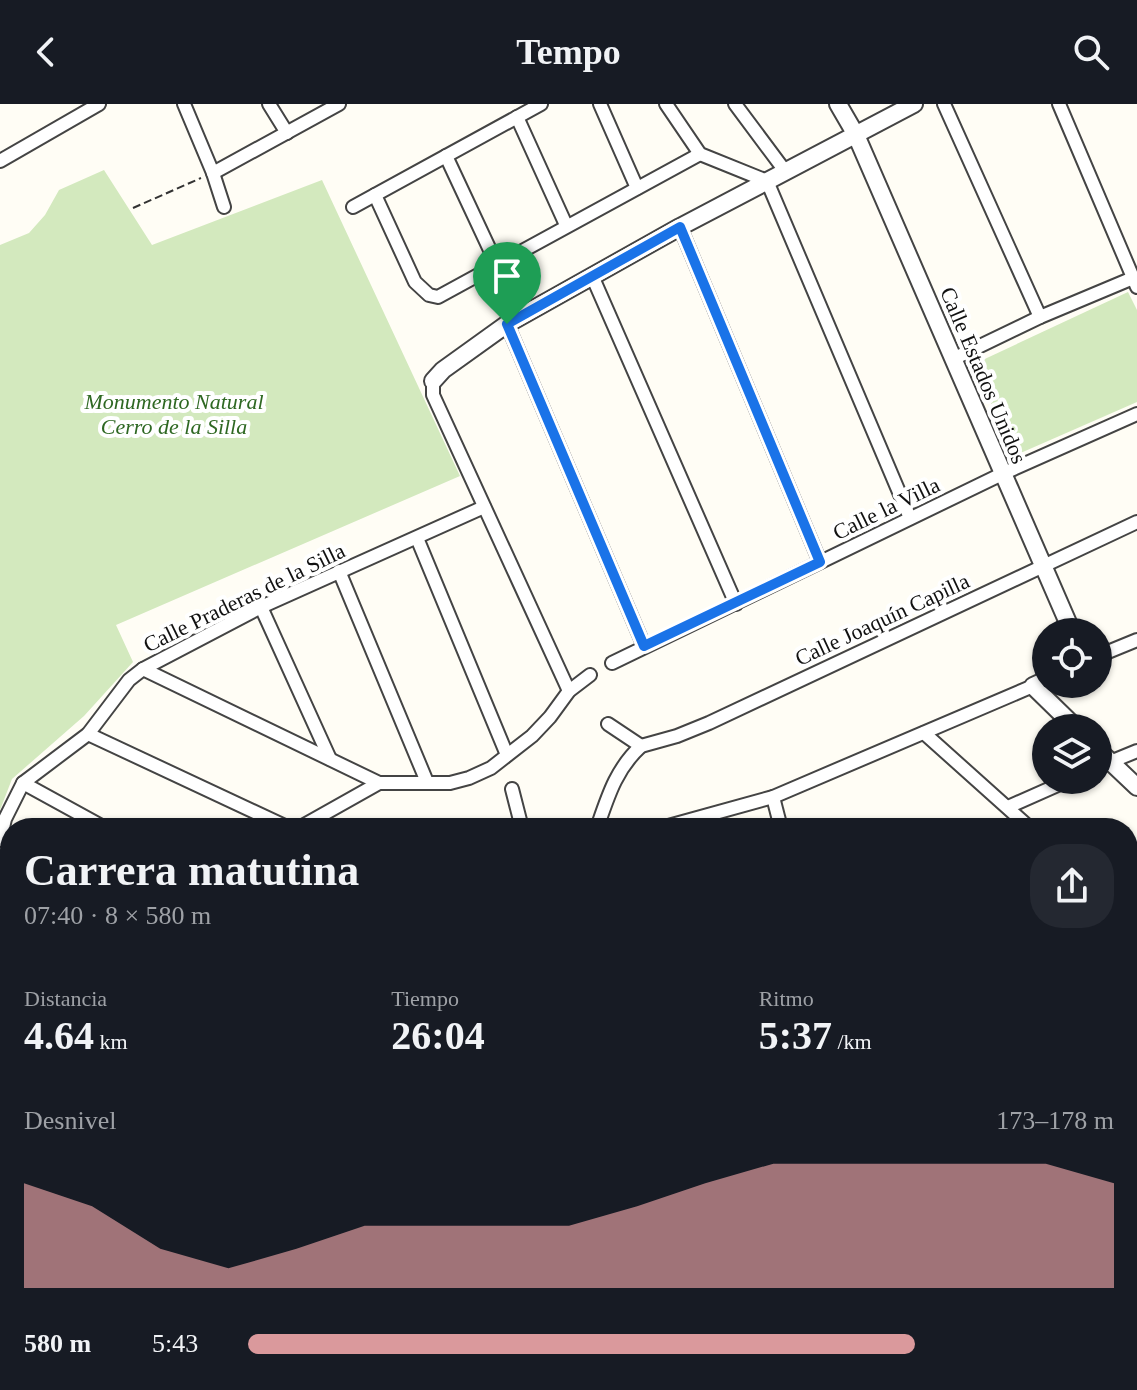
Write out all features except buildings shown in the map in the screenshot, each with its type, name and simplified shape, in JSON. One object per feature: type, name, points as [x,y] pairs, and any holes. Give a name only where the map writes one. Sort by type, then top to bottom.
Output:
[{"type":"street","points":[[0,161],[99,104]]},
{"type":"street","points":[[184,104],[224,207]]},
{"type":"street","points":[[269,104],[287,133]]},
{"type":"street","points":[[213,173],[339,104]]},
{"type":"street","points":[[353,207],[541,104]]},
{"type":"street","points":[[600,104],[637,188]]},
{"type":"street","points":[[666,104],[700,154],[767,181],[910,518]]},
{"type":"street","points":[[735,104],[785,171]]},
{"type":"street","name":"Calle Estados Unidos","points":[[838,104],[856,135],[1066,618]]},
{"type":"street","points":[[569,691],[433,395],[433,381],[443,370],[507,324],[680,227],[914,104]]},
{"type":"street","points":[[944,104],[1040,317]]},
{"type":"street","points":[[953,359],[1040,317],[1135,282],[1059,104]]},
{"type":"street","points":[[517,117],[566,225]]},
{"type":"street","points":[[375,195],[415,282],[429,295],[444,295],[566,225],[700,154]]},
{"type":"street","points":[[446,156],[497,265]]},
{"type":"street","points":[[680,227],[820,562]]},
{"type":"street","points":[[593,278],[736,604]]},
{"type":"street","points":[[507,324],[644,646]]},
{"type":"street","name":"Calle la Villa","points":[[612,663],[1002,474],[1137,414]]},
{"type":"street","name":"Calle Praderas de la Silla","points":[[6,818],[23,783],[88,734],[129,680],[143,669],[261,607],[484,507]]},
{"type":"street","name":"Calle Joaquín Capilla","points":[[641,746],[709,723],[1137,522]]},
{"type":"street","points":[[417,538],[507,755]]},
{"type":"street","points":[[339,571],[427,782]]},
{"type":"street","points":[[261,607],[330,759]]},
{"type":"street","points":[[1112,650],[1137,640]]},
{"type":"street","points":[[143,669],[379,783],[450,783],[491,768],[532,736],[569,691],[590,675]]},
{"type":"street","points":[[697,818],[773,797],[1032,686]]},
{"type":"street","points":[[1052,698],[1065,714]]},
{"type":"street","points":[[600,818],[613,781],[625,760],[641,746],[608,724]]},
{"type":"street","points":[[924,733],[1020,818]]},
{"type":"street","points":[[88,734],[268,818]]},
{"type":"street","points":[[1112,757],[1137,751]]},
{"type":"street","points":[[1112,768],[1137,787]]},
{"type":"street","points":[[23,783],[87,818]]},
{"type":"street","points":[[317,818],[379,783]]},
{"type":"street","points":[[512,789],[519,818]]},
{"type":"street","points":[[1008,807],[1037,794]]},
{"type":"street","points":[[773,797],[778,818]]},
{"type":"path","points":[[133,208],[213,173]]},
{"type":"green space","name":"Monumento Natural Cerro de la Silla","points":[[104,170],[152,245],[322,180],[460,476],[116,625],[133,662],[84,716],[12,779],[0,810],[0,245],[29,233],[45,215],[59,190]]},
{"type":"green space","points":[[1128,292],[1137,310],[1137,402],[1014,456],[974,364]]},
{"type":"route","points":[[680,227],[820,562],[644,646],[507,324],[680,227]]}]
